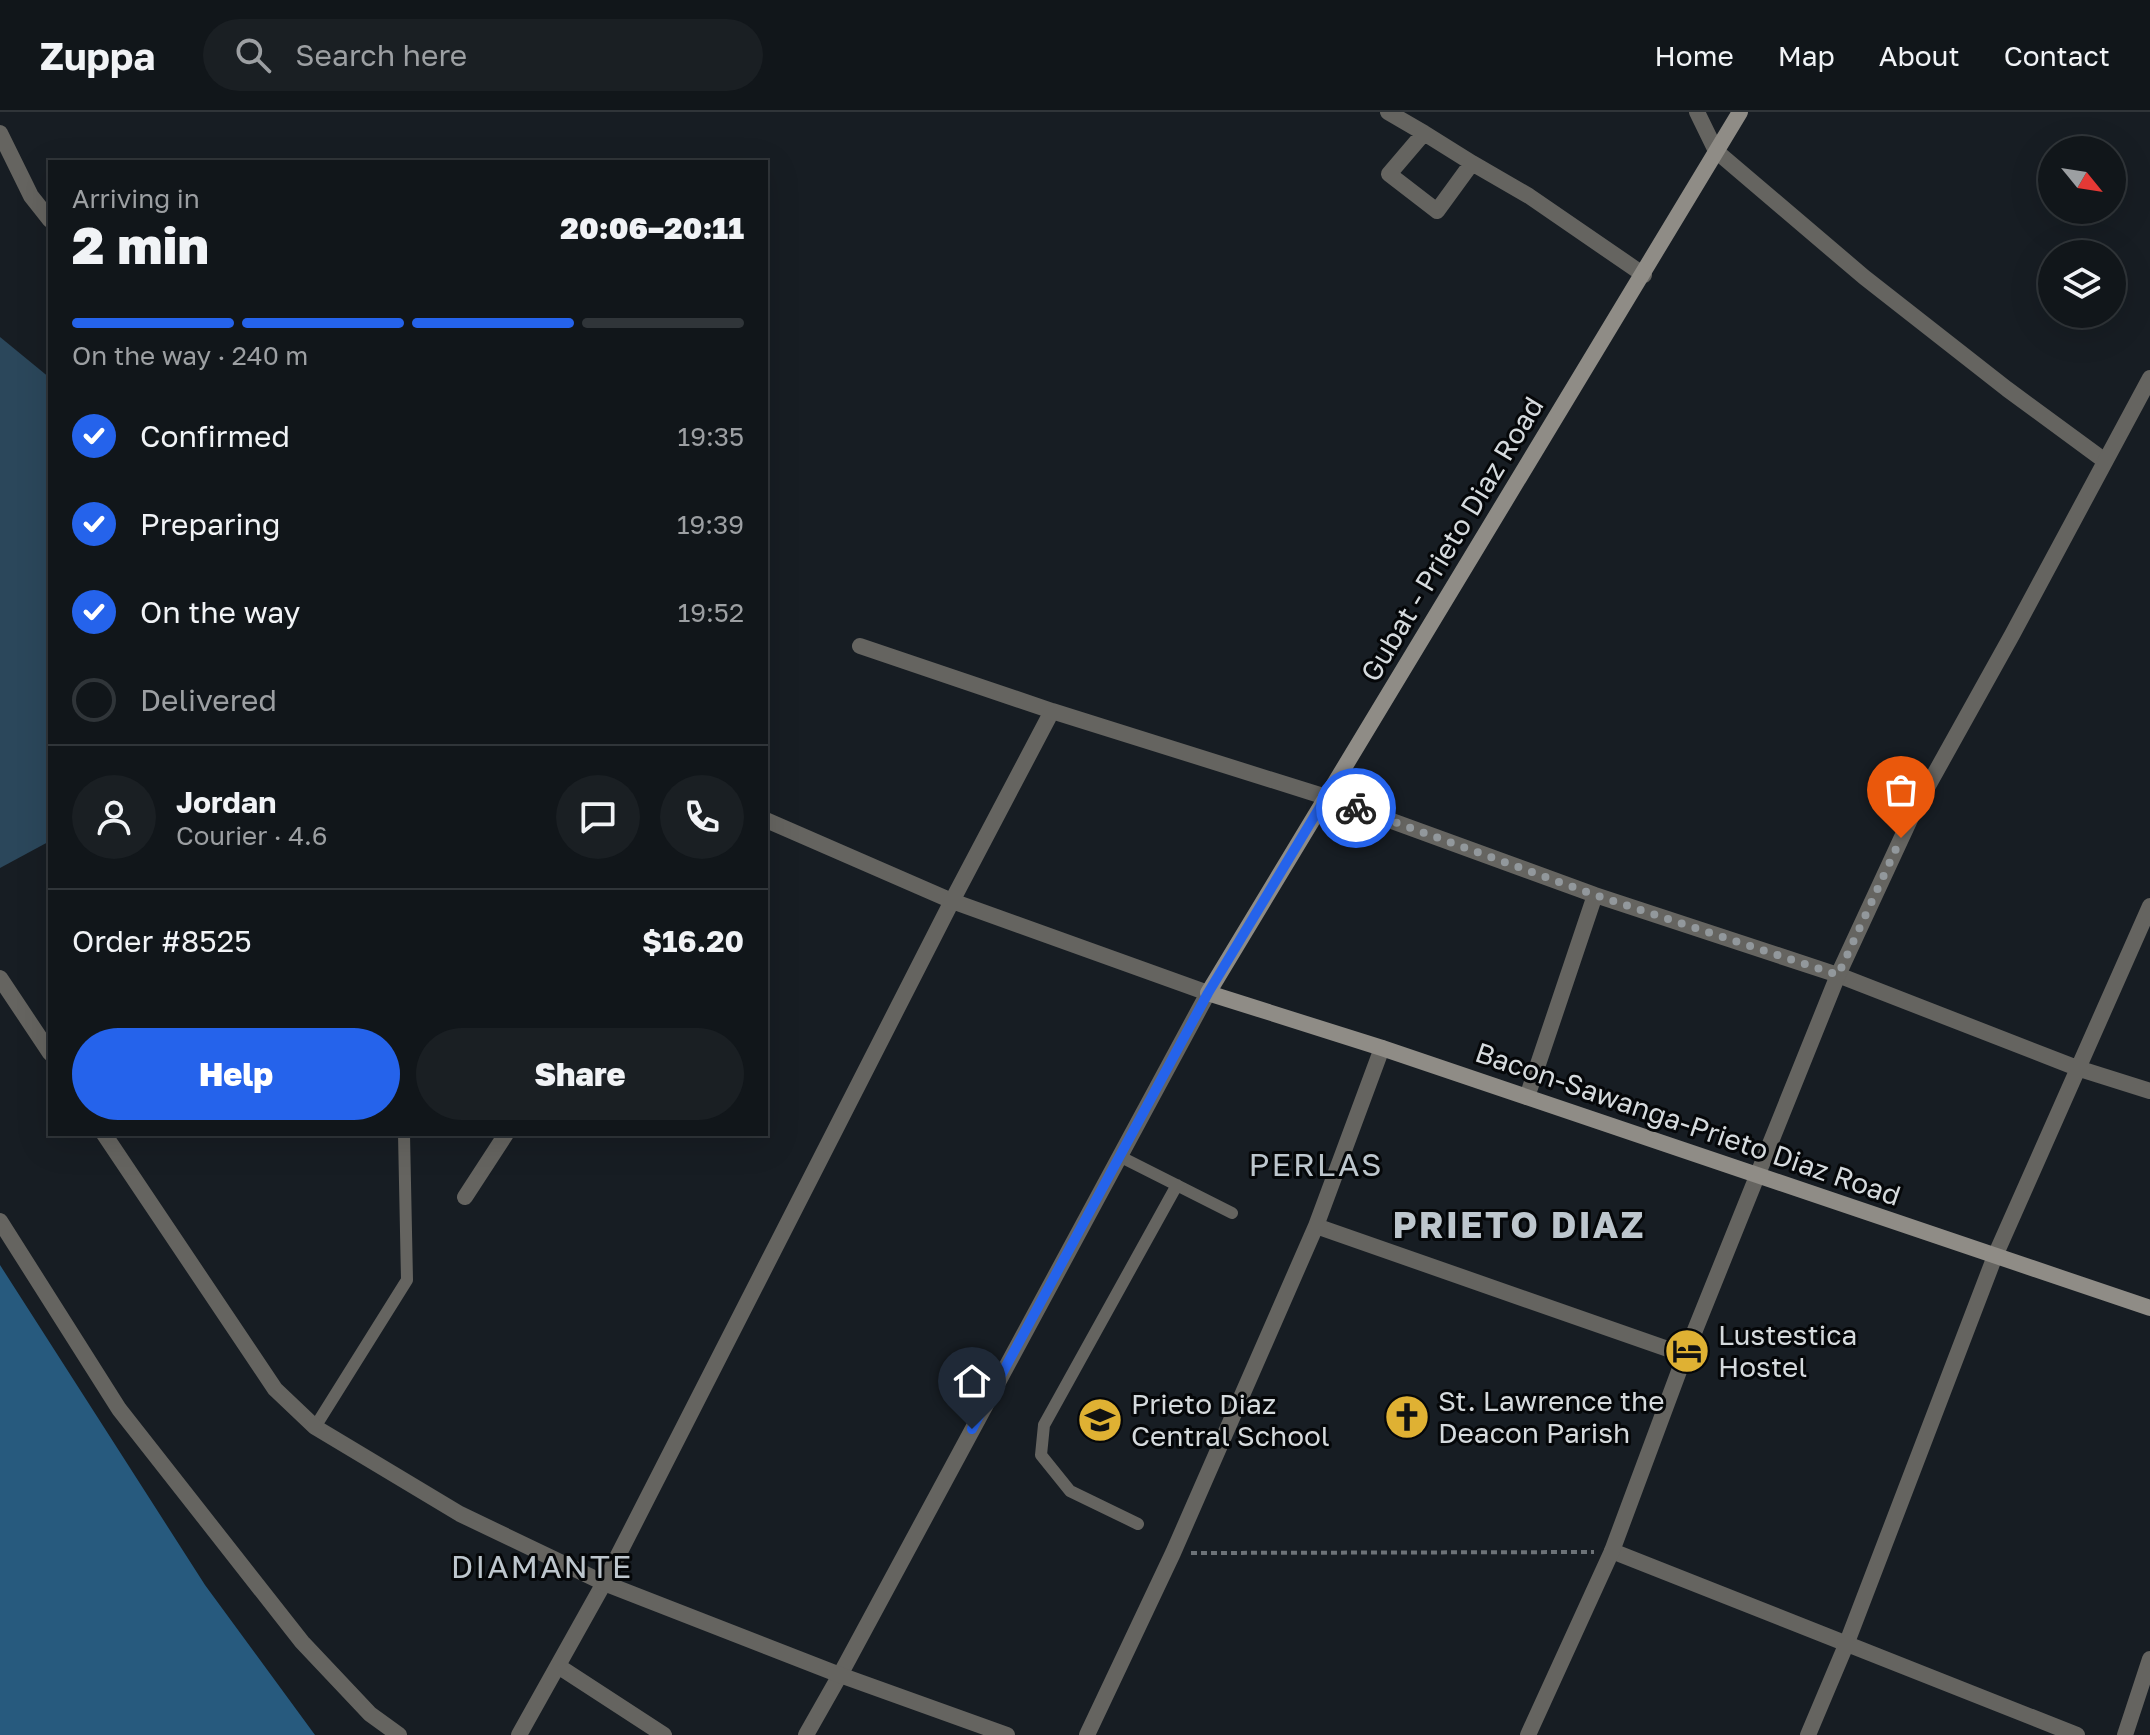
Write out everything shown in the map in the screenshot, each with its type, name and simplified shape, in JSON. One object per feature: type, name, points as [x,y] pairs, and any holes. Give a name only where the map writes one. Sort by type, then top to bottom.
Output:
[{"type":"main road","name":"Gubat - Prieto Diaz Road","points":[[1208,993],[1740,112]]},
{"type":"main road","name":"Bacon-Sawanga-Prieto Diaz Road","points":[[1208,993],[1382,1048],[2150,1308]]},
{"type":"street","points":[[1388,112],[1529,196],[1644,275]]},
{"type":"street","points":[[1697,112],[1716,151],[1864,277],[2105,461]]},
{"type":"street","points":[[0,133],[31,196],[48,217]]},
{"type":"street","points":[[1424,133],[1389,174],[1437,211],[1472,163]]},
{"type":"street","points":[[1528,1735],[1612,1551],[1685,1355],[1838,975],[1914,811],[2150,378]]},
{"type":"street","points":[[860,646],[1052,711],[1326,797],[1595,895],[1838,975],[2077,1068],[2150,1091]]},
{"type":"street","points":[[519,1735],[604,1583],[1052,711]]},
{"type":"street","points":[[768,821],[952,901],[1208,993],[806,1735]]},
{"type":"street","points":[[1527,1097],[1595,895]]},
{"type":"street","points":[[1808,1735],[1846,1645],[1995,1256],[2150,906]]},
{"type":"street","points":[[0,978],[48,1050]]},
{"type":"street","points":[[1087,1735],[1173,1553],[1316,1226],[1382,1048]]},
{"type":"street","points":[[105,1136],[275,1389],[315,1427],[460,1514],[604,1583],[840,1675],[1007,1735]]},
{"type":"street","points":[[465,1197],[505,1136]]},
{"type":"street","points":[[0,1221],[129,1421],[302,1642],[370,1714],[399,1735]]},
{"type":"street","points":[[1316,1226],[1685,1355]]},
{"type":"street","points":[[1612,1551],[2077,1735]]},
{"type":"street","points":[[2125,1735],[2150,1659]]},
{"type":"street","points":[[558,1666],[664,1735]]},
{"type":"lane","points":[[315,1427],[407,1280],[404,1136]]},
{"type":"lane","points":[[1119,1156],[1232,1213]]},
{"type":"lane","points":[[1138,1524],[1070,1491],[1041,1455],[1044,1425],[1177,1185]]},
{"type":"path","points":[[1173,1553],[1612,1551]]},
{"type":"shaded area","points":[[0,337],[48,376],[48,842],[0,868]]},
{"type":"shaded area","points":[[0,1265],[205,1585],[315,1735],[0,1735]]},
{"type":"way so far","points":[[1356,808],[1595,895],[1838,975],[1901,838]]},
{"type":"place","name":"Lustestica Hostel","points":[[1687,1351]]},
{"type":"place","name":"St. Lawrence the Deacon Parish","points":[[1407,1417]]},
{"type":"place","name":"Prieto Diaz Central School","points":[[1100,1420]]},
{"type":"district","name":"PERLAS","points":[[1316,1165]]},
{"type":"district","name":"PRIETO DIAZ","points":[[1519,1225]]},
{"type":"district","name":"DIAMANTE","points":[[542,1567]]},
{"type":"route","points":[[972,1429],[1208,993],[1326,797],[1356,808]]}]
